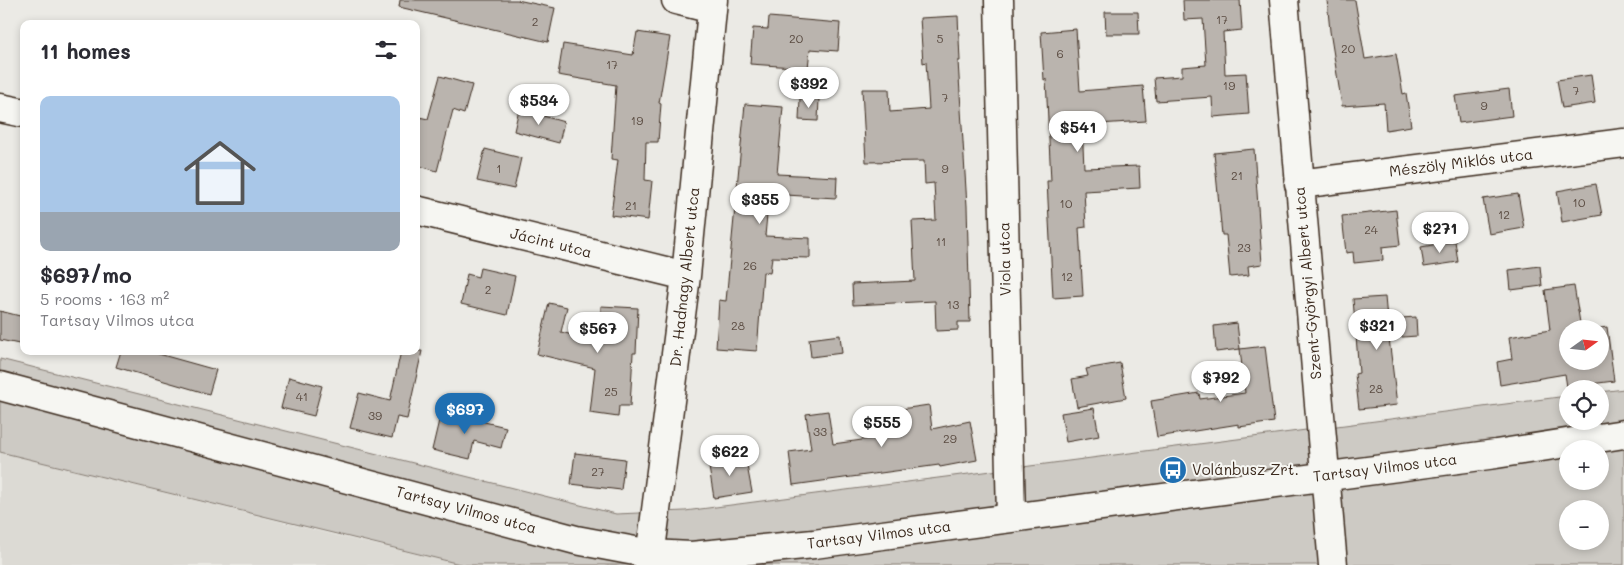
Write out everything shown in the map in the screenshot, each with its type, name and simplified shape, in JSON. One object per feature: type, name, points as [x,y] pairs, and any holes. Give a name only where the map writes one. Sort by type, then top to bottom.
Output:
[{"type":"street","points":[[676,0],[713,5]]},
{"type":"street","name":"Viola utca","points":[[1000,0],[1011,517]]},
{"type":"street","name":"Szent-Györgyi Albert utca","points":[[1284,0],[1298,184],[1333,565]]},
{"type":"street","name":"Dr. Hadnagy Albert utca","points":[[650,559],[686,276],[713,5]]},
{"type":"street","points":[[0,108],[20,112]]},
{"type":"street","name":"Mészöly Miklós utca","points":[[1298,184],[1624,143]]},
{"type":"street","name":"Jácint utca","points":[[420,211],[686,276]]},
{"type":"street","name":"Tartsay Vilmos utca","points":[[0,386],[650,559],[804,545],[1496,454],[1624,434]]},
{"type":"shaded area","points":[[0,359],[616,514],[685,511],[1559,397],[1559,430],[1609,430],[1609,391],[1624,389],[1624,565],[464,565],[0,452]]},
{"type":"shaded area","points":[[0,452],[347,538],[464,565],[0,565]]},
{"type":"building","points":[[400,0],[517,0],[555,8],[548,42],[399,7]]},
{"type":"building","points":[[1183,0],[1240,0],[1242,30],[1223,32],[1225,74],[1246,73],[1249,114],[1213,117],[1212,97],[1156,101],[1154,78],[1182,76],[1182,67],[1206,65],[1203,19],[1184,20]]},
{"type":"building","points":[[1327,0],[1355,0],[1365,59],[1396,54],[1403,94],[1406,93],[1411,126],[1386,130],[1384,103],[1342,106]]},
{"type":"building","points":[[1105,12],[1138,12],[1139,34],[1106,34]]},
{"type":"building","points":[[958,16],[960,61],[958,61],[967,206],[970,322],[958,322],[958,330],[936,331],[935,301],[853,305],[852,284],[915,281],[912,221],[936,220],[934,183],[925,184],[924,161],[866,162],[862,89],[889,89],[890,112],[929,109],[926,62],[923,63],[920,18]]},
{"type":"building","points":[[769,17],[840,23],[838,51],[810,49],[808,68],[750,64],[753,28],[768,29]]},
{"type":"building","points":[[1076,29],[1080,91],[1143,86],[1146,121],[1082,125],[1084,168],[1139,166],[1140,188],[1084,191],[1086,227],[1079,228],[1083,296],[1053,298],[1047,181],[1051,181],[1046,79],[1044,80],[1041,32]]},
{"type":"building","points":[[637,32],[670,37],[659,103],[661,104],[658,142],[646,142],[645,180],[652,181],[648,220],[611,215],[618,160],[611,159],[616,85],[558,75],[563,44],[633,55]]},
{"type":"building","points":[[1591,75],[1595,103],[1562,108],[1557,80]]},
{"type":"building","points":[[440,76],[472,85],[464,114],[453,110],[437,171],[420,166],[420,117],[428,119]]},
{"type":"building","points":[[1509,89],[1512,116],[1459,123],[1455,96]]},
{"type":"building","points":[[800,98],[819,99],[818,121],[799,120]]},
{"type":"building","points":[[745,104],[783,107],[777,174],[837,177],[836,198],[769,194],[765,236],[810,238],[810,258],[772,257],[770,273],[763,272],[757,351],[716,348],[719,300],[726,301]]},
{"type":"building","points":[[519,109],[564,122],[559,143],[514,131]]},
{"type":"building","points":[[485,149],[521,158],[514,189],[477,181]]},
{"type":"building","points":[[1254,149],[1262,264],[1248,266],[1249,275],[1230,277],[1226,235],[1222,235],[1214,153]]},
{"type":"building","points":[[1596,184],[1602,215],[1562,222],[1557,191]]},
{"type":"building","points":[[1518,194],[1524,228],[1489,234],[1483,199]]},
{"type":"building","points":[[1396,210],[1400,245],[1382,247],[1383,260],[1354,263],[1353,252],[1346,253],[1342,216]]},
{"type":"building","points":[[1455,241],[1458,262],[1424,267],[1421,247]]},
{"type":"building","points":[[1540,266],[1542,286],[1511,290],[1509,270]]},
{"type":"building","points":[[480,268],[515,276],[507,315],[461,304],[467,274],[478,277]]},
{"type":"building","points":[[1574,286],[1580,320],[1559,320],[1559,370],[1609,370],[1609,342],[1614,381],[1566,380],[1565,374],[1500,385],[1497,362],[1512,359],[1509,337],[1550,330],[1545,290]]},
{"type":"building","points":[[1385,297],[1387,319],[1416,317],[1417,336],[1389,338],[1397,405],[1359,409],[1355,374],[1359,373],[1353,299]]},
{"type":"building","points":[[549,303],[567,307],[561,332],[600,342],[601,306],[638,308],[636,353],[633,353],[630,406],[619,406],[618,417],[590,413],[595,368],[537,354]]},
{"type":"building","points":[[0,311],[20,316],[20,344],[0,340]]},
{"type":"building","points":[[1237,323],[1240,349],[1216,352],[1214,326]]},
{"type":"building","points":[[840,335],[842,353],[811,357],[809,339]]},
{"type":"building","points":[[1265,346],[1274,422],[1239,427],[1239,424],[1157,437],[1151,401],[1199,393],[1200,399],[1245,393],[1240,349]]},
{"type":"building","points":[[420,351],[422,351],[407,419],[397,417],[392,438],[350,428],[359,393],[390,401],[400,355],[420,355]]},
{"type":"building","points":[[120,355],[162,355],[216,370],[209,394],[116,367]]},
{"type":"building","points":[[1120,363],[1126,398],[1077,407],[1072,379],[1088,376],[1086,369]]},
{"type":"building","points":[[289,377],[322,386],[314,416],[281,408]]},
{"type":"building","points":[[929,405],[932,429],[970,421],[977,460],[940,467],[939,465],[793,485],[789,452],[811,449],[806,414],[828,411],[833,444],[891,436],[887,411]]},
{"type":"building","points":[[1094,408],[1099,436],[1066,442],[1061,413]]},
{"type":"building","points":[[441,412],[506,427],[501,448],[474,441],[470,459],[432,450]]},
{"type":"building","points":[[575,453],[625,459],[621,490],[571,484]]},
{"type":"building","points":[[745,455],[752,492],[714,498],[708,461]]},
{"type":"place","name":"Volánbusz Zrt.","points":[[1173,470]]}]
